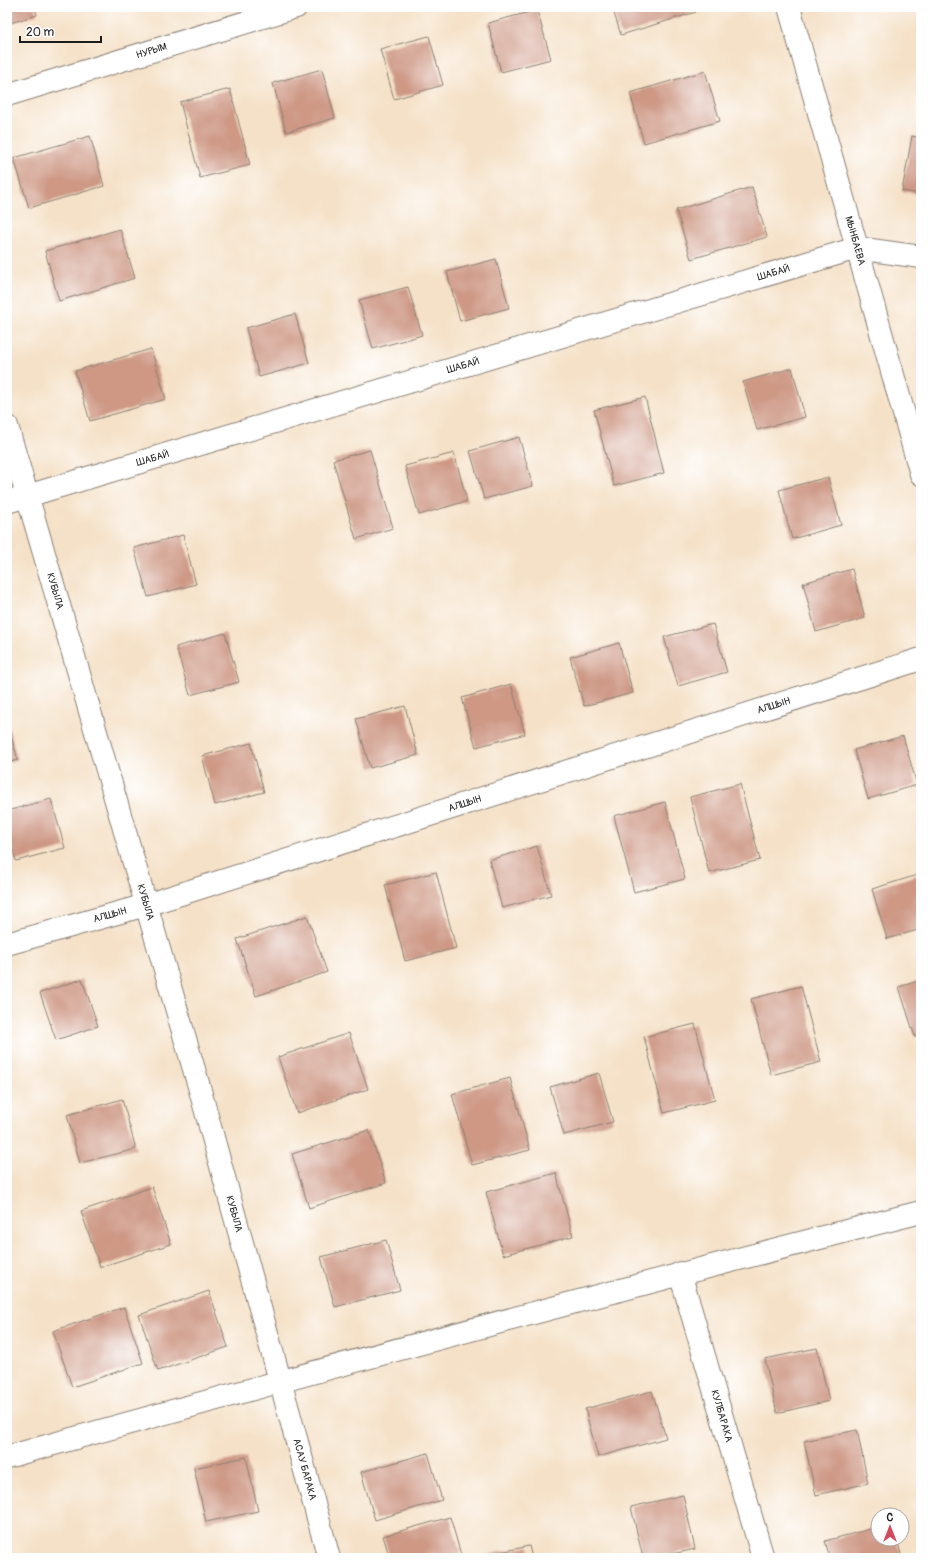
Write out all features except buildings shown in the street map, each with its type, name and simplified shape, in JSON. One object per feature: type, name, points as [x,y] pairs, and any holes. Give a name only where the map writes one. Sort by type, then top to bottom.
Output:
[{"type":"street","name":"НУРЫМ","points":[[7,95],[296,7]]},
{"type":"street","name":"МЫНБАЕВА","points":[[788,7],[921,474]]},
{"type":"street","name":"ШАБАЙ","points":[[17,499],[857,248],[921,257]]},
{"type":"street","name":"КУБЫЛА","points":[[7,426],[17,499],[146,905],[198,1083],[279,1381]]},
{"type":"street","name":"АЛШЫН","points":[[7,944],[146,905],[921,659]]},
{"type":"street","points":[[7,1457],[279,1381],[680,1273],[921,1212]]},
{"type":"street","name":"КУЛБАРАКА","points":[[680,1273],[763,1558]]},
{"type":"street","name":"АСАУ БАРАКА","points":[[279,1381],[329,1558]]}]
